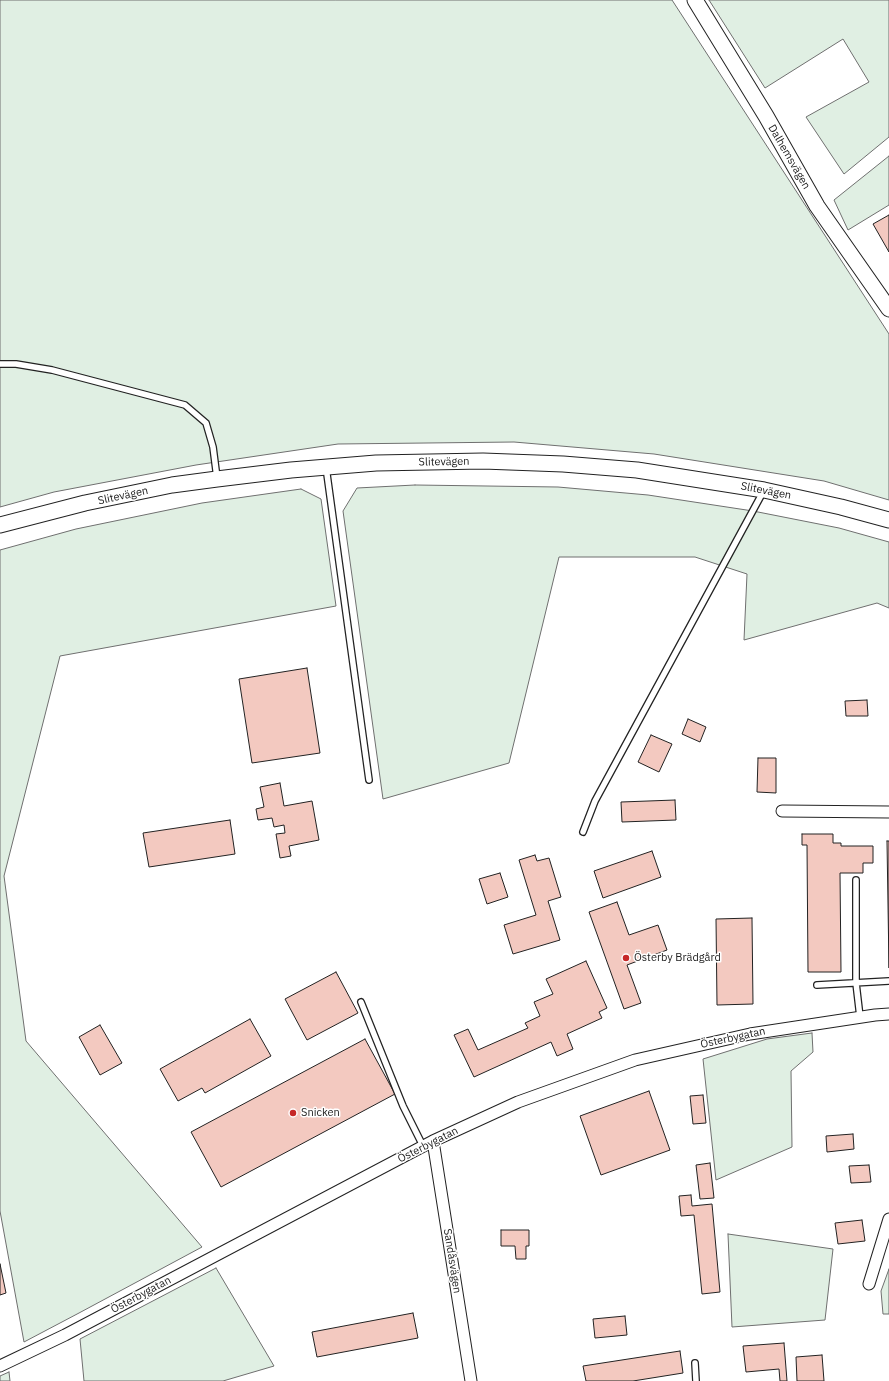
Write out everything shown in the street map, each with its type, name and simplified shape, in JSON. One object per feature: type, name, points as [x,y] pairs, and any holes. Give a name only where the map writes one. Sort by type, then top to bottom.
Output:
[{"type":"main road","name":"Dalhemsvägen","points":[[695,0],[766,116],[817,206],[889,309]]},
{"type":"main road","name":"Slitevägen","points":[[0,525],[85,503],[172,485],[217,479],[376,463],[483,461],[563,464],[637,470],[764,490],[840,507],[889,520]]},
{"type":"street","points":[[782,811],[889,812]]},
{"type":"street","name":"Österbygatan","points":[[0,1366],[65,1335],[423,1146],[518,1102],[635,1060],[750,1034],[889,1014]]},
{"type":"street","name":"Sandåsvägen","points":[[433,1141],[471,1381]]},
{"type":"street","points":[[869,1284],[889,1219]]},
{"type":"lane","points":[[0,364],[16,364],[52,370],[185,405],[206,423],[213,447],[217,479]]},
{"type":"lane","points":[[326,467],[369,780]]},
{"type":"lane","points":[[583,832],[595,801],[764,490]]},
{"type":"lane","points":[[856,880],[856,983],[860,1017]]},
{"type":"lane","points":[[817,985],[889,981]]},
{"type":"lane","points":[[361,1002],[403,1106],[423,1146]]},
{"type":"lane","points":[[695,1363],[696,1381]]},
{"type":"green space","points":[[0,0],[672,0],[889,334],[889,500],[824,481],[654,454],[514,442],[338,444],[196,465],[54,492],[0,507]]},
{"type":"green space","points":[[709,0],[889,0],[889,137],[844,174],[806,117],[869,82],[843,39],[765,88]]},
{"type":"green space","points":[[889,156],[889,205],[848,230],[834,200]]},
{"type":"green space","points":[[415,485],[558,487],[648,495],[753,511],[839,528],[889,542],[889,608],[877,603],[744,640],[747,574],[695,557],[559,557],[509,763],[383,799],[343,511],[357,488]]},
{"type":"green space","points":[[301,489],[321,499],[336,606],[60,656],[4,876],[26,1041],[202,1247],[24,1342],[0,1211],[0,550],[76,529],[202,503]]},
{"type":"green space","points":[[812,1033],[813,1052],[791,1071],[792,1147],[716,1180],[703,1059],[767,1039]]},
{"type":"green space","points":[[728,1234],[833,1249],[825,1320],[732,1327]]},
{"type":"green space","points":[[216,1268],[274,1366],[223,1381],[84,1381],[80,1339]]},
{"type":"green space","points":[[889,1269],[889,1314],[883,1314],[881,1291]]},
{"type":"green space","points":[[9,1372],[10,1381],[0,1381],[0,1376]]},
{"type":"building","points":[[889,215],[889,252],[873,224]]},
{"type":"building","points":[[307,668],[320,753],[252,763],[239,679]]},
{"type":"building","points":[[867,700],[868,716],[846,716],[845,701]]},
{"type":"building","points":[[688,719],[706,727],[700,742],[682,734]]},
{"type":"building","points":[[651,735],[672,744],[659,772],[638,762]]},
{"type":"building","points":[[758,758],[776,758],[776,793],[757,792]]},
{"type":"building","points":[[280,783],[284,806],[312,801],[319,840],[289,846],[291,856],[280,858],[276,834],[285,833],[284,825],[274,827],[272,818],[258,820],[256,809],[264,807],[260,787]]},
{"type":"building","points":[[675,800],[676,820],[622,822],[621,802]]},
{"type":"building","points":[[230,820],[235,854],[149,867],[143,833]]},
{"type":"building","points":[[802,834],[833,834],[833,843],[841,843],[841,846],[873,846],[873,863],[863,863],[863,873],[840,873],[841,972],[808,972],[807,845],[802,845]]},
{"type":"building","points":[[887,841],[889,841],[889,968]]},
{"type":"building","points":[[652,851],[661,877],[603,898],[594,871]]},
{"type":"building","points":[[535,855],[537,861],[549,858],[561,897],[548,901],[560,940],[513,954],[504,925],[536,915],[519,860]]},
{"type":"building","points":[[500,873],[508,897],[487,904],[479,879]]},
{"type":"building","name":"Österby Brädgård","points":[[617,902],[629,935],[658,925],[667,950],[627,965],[641,1003],[624,1009],[589,912]]},
{"type":"building","points":[[752,918],[753,1004],[717,1005],[716,919]]},
{"type":"building","points":[[586,961],[607,1008],[599,1012],[602,1018],[567,1034],[573,1049],[557,1056],[551,1042],[474,1077],[454,1035],[468,1029],[478,1050],[528,1028],[525,1023],[540,1016],[534,1002],[553,994],[546,979]]},
{"type":"building","points":[[336,972],[358,1013],[307,1040],[285,999]]},
{"type":"building","points":[[250,1019],[271,1056],[205,1093],[202,1088],[178,1101],[160,1069]]},
{"type":"building","points":[[100,1025],[122,1063],[100,1075],[79,1037]]},
{"type":"building","name":"Snicken","points":[[365,1039],[395,1094],[221,1187],[191,1132]]},
{"type":"building","points":[[649,1091],[670,1150],[601,1175],[580,1116]]},
{"type":"building","points":[[703,1095],[706,1123],[693,1124],[690,1096]]},
{"type":"building","points":[[853,1134],[854,1149],[827,1152],[826,1136]]},
{"type":"building","points":[[710,1163],[714,1198],[700,1199],[696,1165]]},
{"type":"building","points":[[869,1165],[871,1182],[851,1183],[849,1166]]},
{"type":"building","points":[[691,1195],[692,1206],[712,1204],[720,1292],[702,1294],[694,1215],[681,1216],[679,1196]]},
{"type":"building","points":[[862,1220],[865,1241],[838,1244],[835,1223]]},
{"type":"building","points":[[501,1230],[529,1230],[529,1246],[526,1246],[526,1259],[516,1259],[515,1246],[501,1246]]},
{"type":"building","points":[[0,1264],[6,1293],[0,1295]]},
{"type":"building","points":[[413,1313],[418,1338],[317,1357],[312,1332]]},
{"type":"building","points":[[625,1316],[627,1335],[595,1338],[593,1319]]},
{"type":"building","points":[[784,1343],[787,1381],[780,1381],[779,1369],[746,1372],[743,1346]]},
{"type":"building","points":[[680,1351],[683,1373],[633,1381],[586,1381],[583,1366]]},
{"type":"building","points":[[822,1355],[824,1381],[797,1381],[796,1357]]},
{"type":"place","name":"Österby Brädgård","points":[[626,958]]},
{"type":"place","name":"Snicken","points":[[293,1113]]}]
